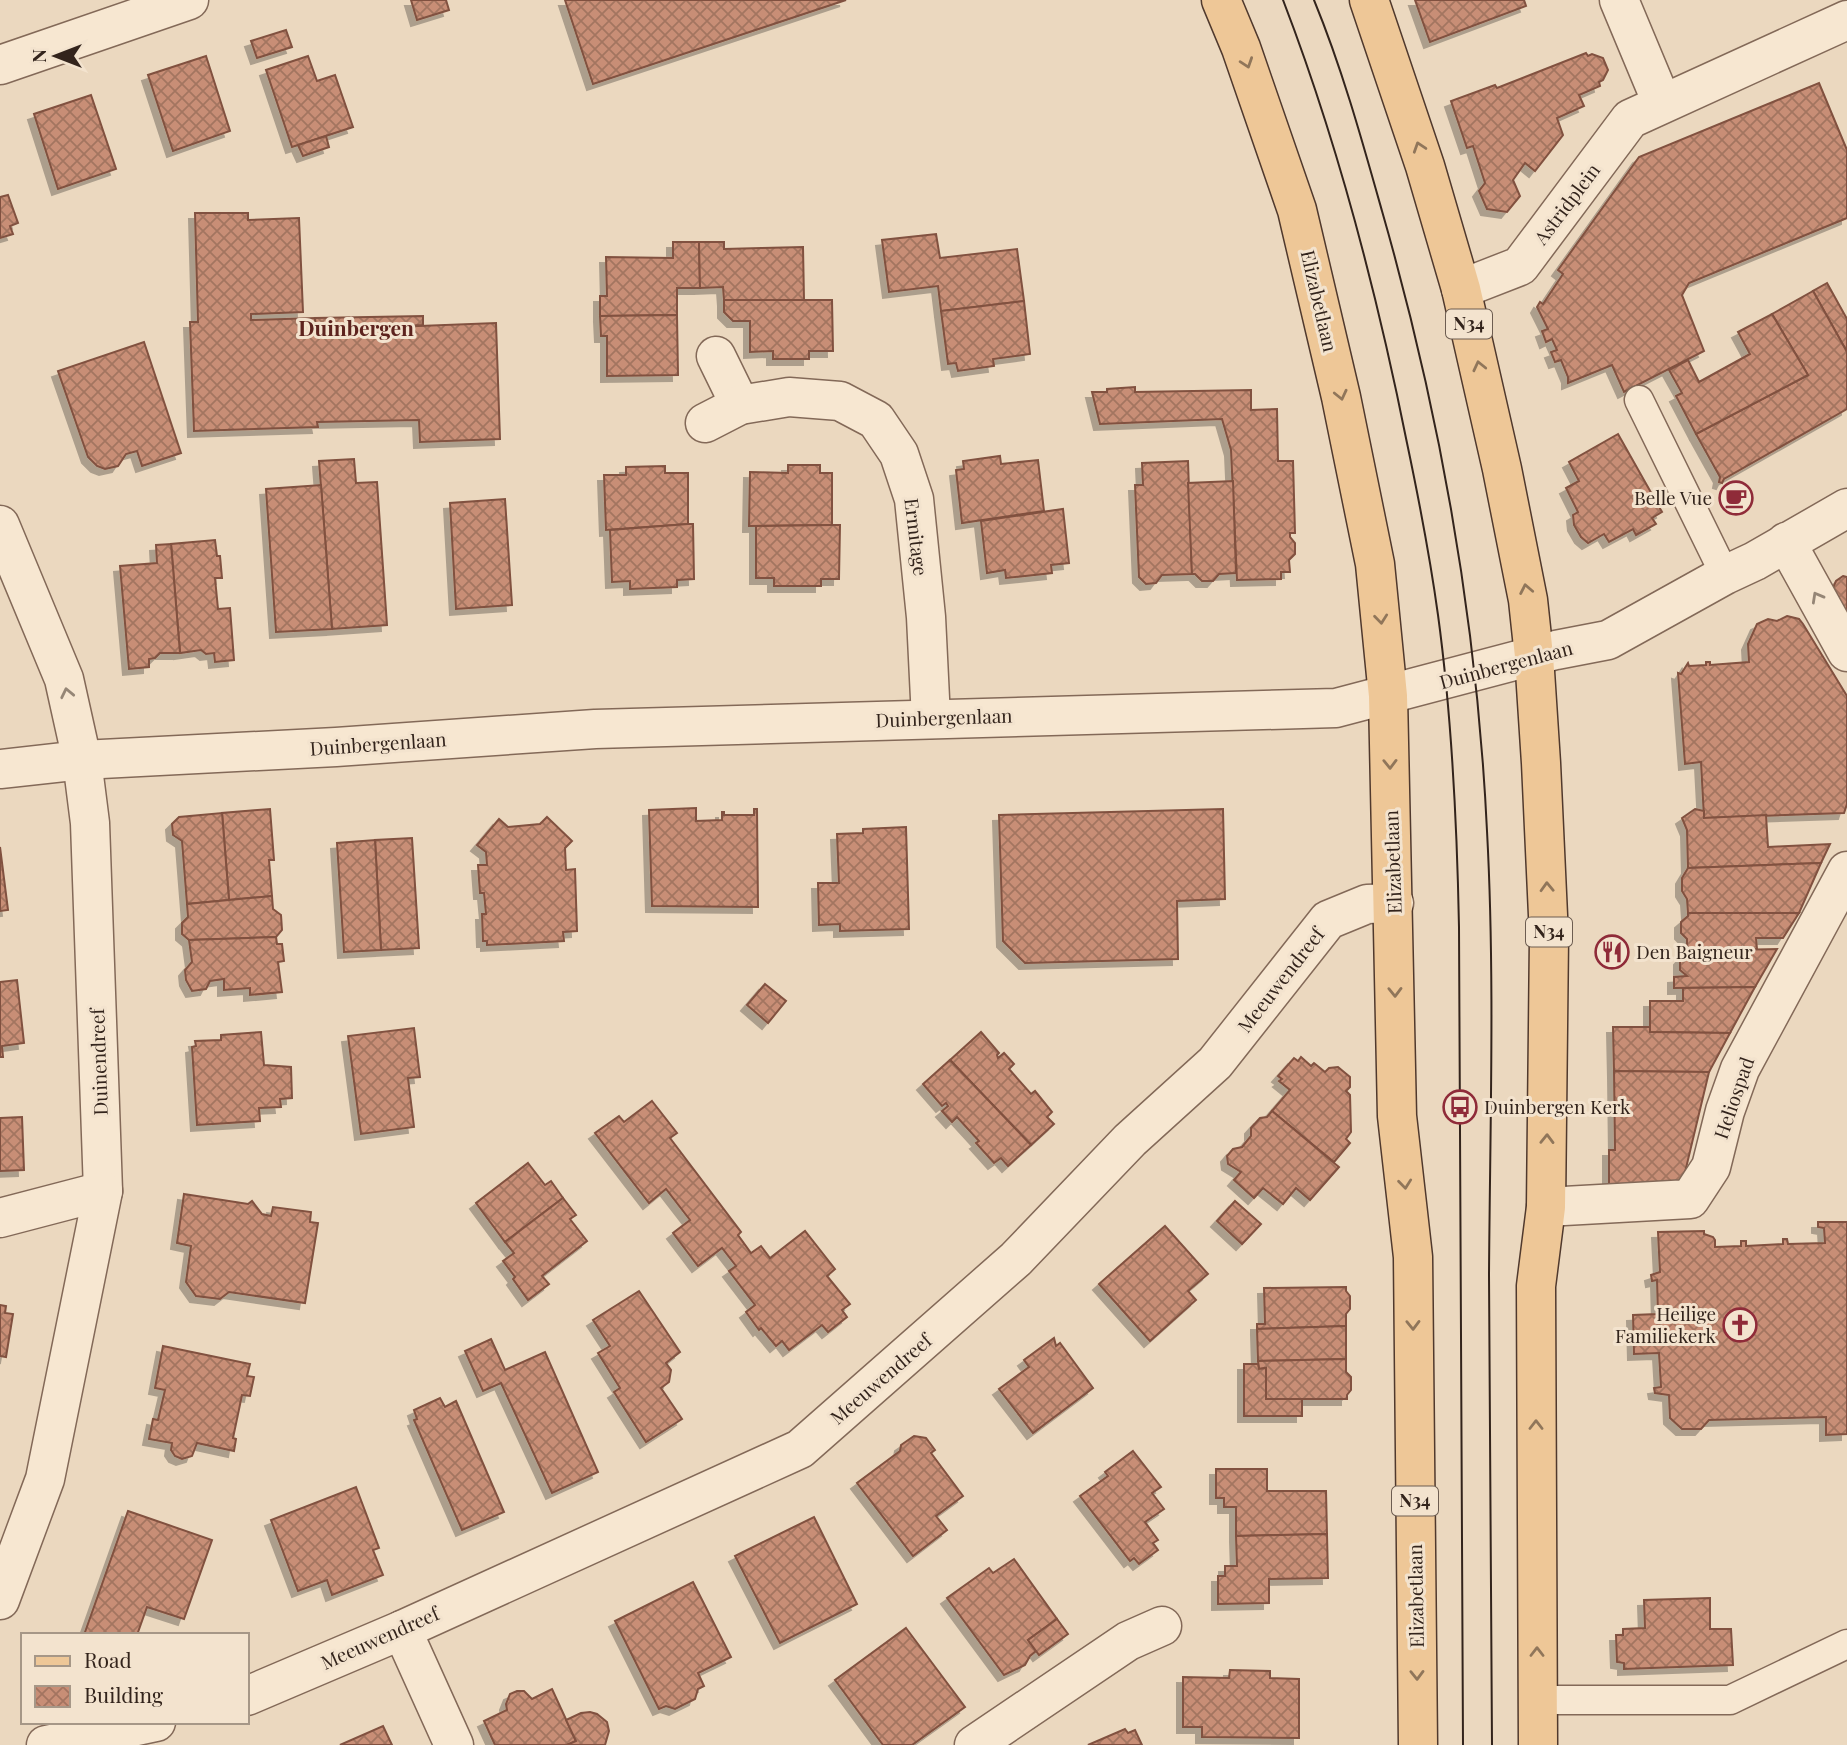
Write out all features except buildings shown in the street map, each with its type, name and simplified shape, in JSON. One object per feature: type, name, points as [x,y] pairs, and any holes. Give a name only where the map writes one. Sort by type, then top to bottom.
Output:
[{"type":"main road","name":"Elizabetlaan","points":[[1221,0],[1241,48],[1297,210],[1341,397],[1375,564],[1388,696],[1397,1116],[1413,1257],[1418,1745]]},
{"type":"main road","name":"N34","points":[[1369,0],[1425,166],[1461,289],[1502,468],[1523,574],[1534,656],[1549,937],[1546,1207],[1536,1286],[1538,1745]]},
{"type":"street","points":[[0,65],[189,0]]},
{"type":"street","points":[[1619,0],[1662,103]]},
{"type":"street","name":"Astridplein","points":[[1461,289],[1520,266],[1630,119],[1847,20]]},
{"type":"street","points":[[716,356],[740,405]]},
{"type":"street","name":"Ermitage","points":[[705,423],[740,405],[789,397],[840,401],[876,420],[899,454],[914,499],[926,617],[931,719]]},
{"type":"street","name":"Duinbergenlaan","points":[[0,769],[82,760],[336,747],[595,729],[1336,708],[1534,656],[1608,640],[1847,508]]},
{"type":"street","name":"Duinendreef","points":[[0,525],[64,679],[82,760],[90,823],[103,1191],[45,1479],[0,1600]]},
{"type":"street","points":[[1786,542],[1847,652]]},
{"type":"street","name":"Heliospad","points":[[1546,1207],[1690,1199],[1711,1167],[1740,1069],[1847,871]]},
{"type":"street","name":"Meeuwendreef","points":[[248,1696],[402,1630],[800,1449],[1016,1259],[1130,1140],[1215,1063],[1328,920],[1367,904],[1394,903]]},
{"type":"street","points":[[0,1218],[103,1191]]},
{"type":"street","points":[[974,1745],[1128,1641],[1162,1626]]},
{"type":"street","points":[[402,1630],[454,1745]]},
{"type":"street","points":[[47,1745],[147,1724]]},
{"type":"lane","points":[[1639,400],[1725,575]]},
{"type":"lane","points":[[1537,1700],[1730,1700],[1847,1644]]},
{"type":"tram line","points":[[1283,0],[1338,163],[1383,331],[1428,550],[1447,692],[1459,927],[1463,1745]]},
{"type":"tram line","points":[[1314,0],[1359,131],[1403,287],[1438,441],[1465,596],[1475,674],[1487,831],[1491,942],[1489,1275],[1492,1745]]},
{"type":"place","name":"Belle Vue","points":[[1736,498]]},
{"type":"place","name":"Den Baigneur","points":[[1612,952]]},
{"type":"place","name":"Duinbergen Kerk","points":[[1460,1107]]},
{"type":"place","name":"Heilige Familiekerk","points":[[1740,1325]]},
{"type":"district","name":"Duinbergen","points":[[356,329]]}]
